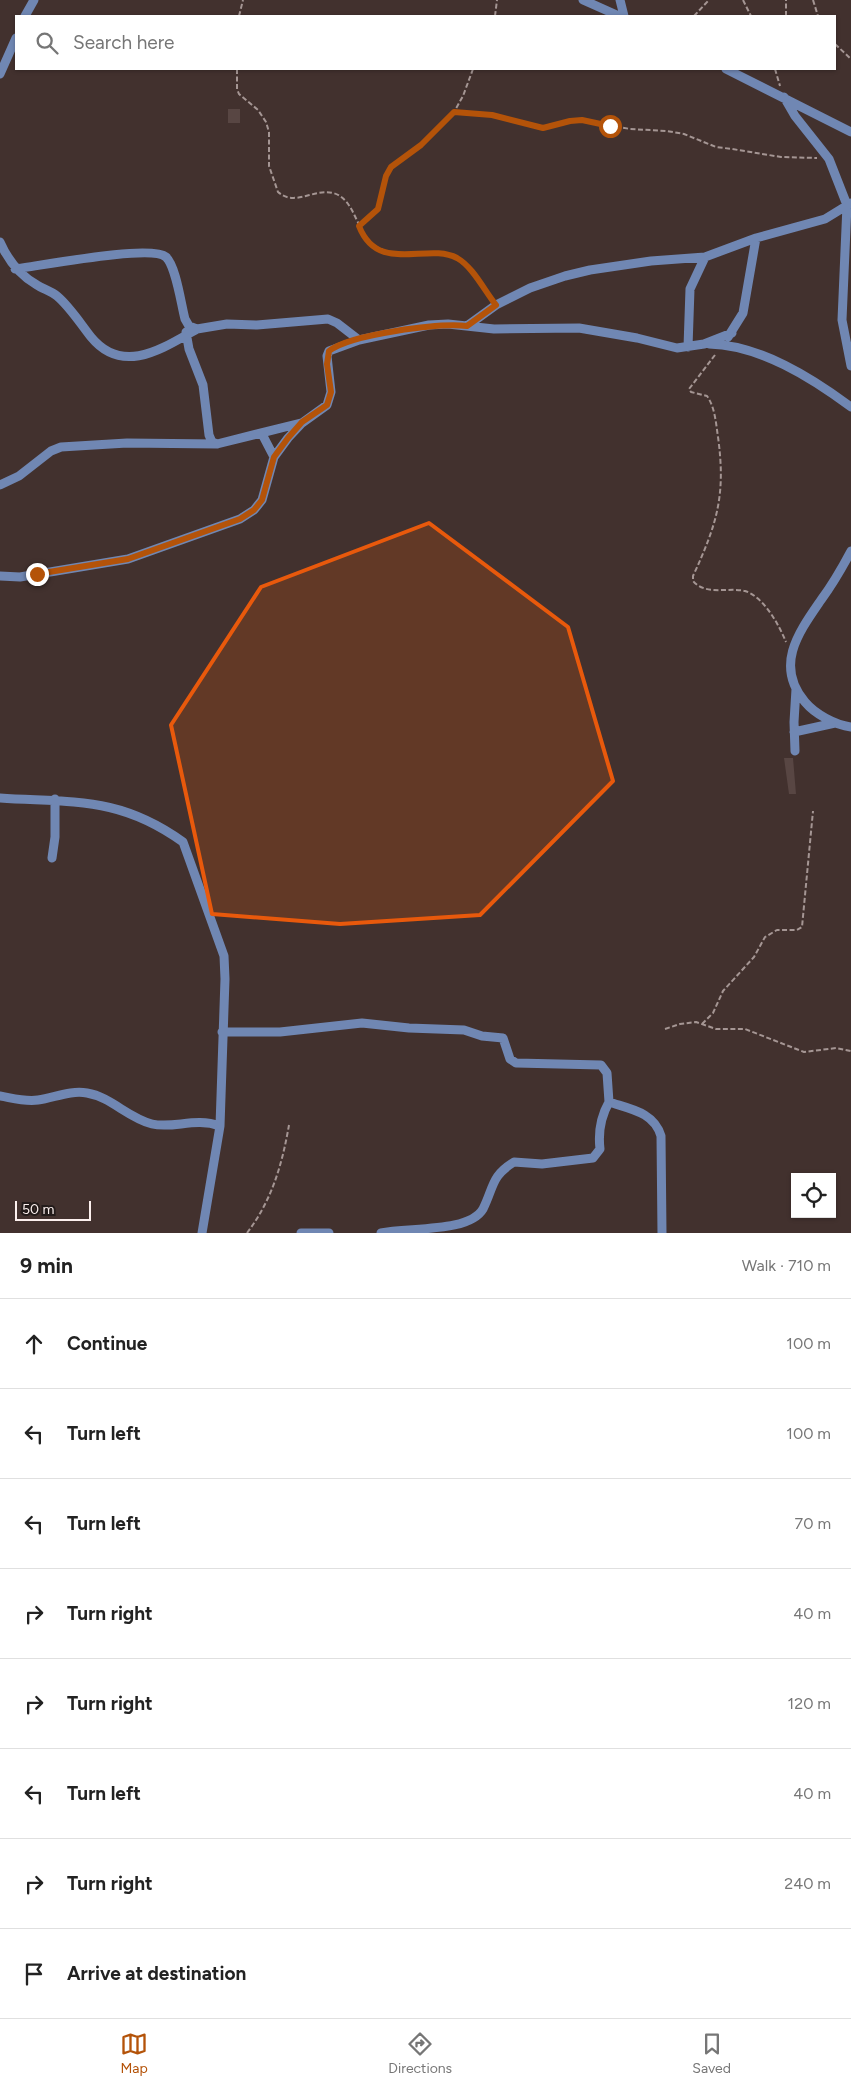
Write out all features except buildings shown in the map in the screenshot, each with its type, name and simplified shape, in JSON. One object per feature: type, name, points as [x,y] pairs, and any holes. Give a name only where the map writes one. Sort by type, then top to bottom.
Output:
[{"type":"street","points":[[26,15],[34,0]]},
{"type":"street","points":[[583,0],[616,15]]},
{"type":"street","points":[[620,0],[624,15]]},
{"type":"street","points":[[1,70],[15,40]]},
{"type":"street","points":[[728,70],[851,132]]},
{"type":"street","points":[[784,97],[795,116],[829,159],[849,204],[842,320],[851,366]]},
{"type":"street","points":[[467,326],[496,305],[530,288],[590,270],[704,257],[756,238],[825,219],[849,204]]},
{"type":"street","points":[[722,344],[732,333],[744,313],[756,238]]},
{"type":"street","points":[[0,242],[15,269],[36,285],[56,294],[93,339],[106,351],[116,356],[133,357],[153,352],[197,329],[227,324],[257,325],[328,319],[337,322],[360,340]]},
{"type":"street","points":[[15,269],[120,254],[160,253],[167,258],[172,268],[185,319],[186,335],[203,385],[209,435],[212,442],[217,444],[302,422]]},
{"type":"street","points":[[688,347],[690,289],[704,257]]},
{"type":"street","points":[[185,319],[189,326],[197,329]]},
{"type":"street","points":[[0,576],[20,577],[128,559],[240,519],[254,510],[262,500],[274,457],[302,422],[327,405],[331,392],[327,364],[329,351],[360,340],[429,326],[448,324],[494,329],[579,328],[637,338],[677,348],[704,344],[722,344],[771,360],[799,372],[851,406]]},
{"type":"street","points":[[704,344],[732,333]]},
{"type":"street","points":[[0,485],[20,476],[51,451],[61,446],[96,444],[217,444],[262,434],[302,422]]},
{"type":"street","points":[[262,434],[274,457]]},
{"type":"street","points":[[851,551],[798,634],[791,653],[791,673],[796,689],[808,706],[835,723],[851,727]]},
{"type":"street","points":[[795,751],[796,689]]},
{"type":"street","points":[[794,732],[835,723]]},
{"type":"street","points":[[0,798],[55,799],[103,804],[121,810],[183,842],[224,956],[225,1004],[222,1032],[224,1066],[220,1126],[202,1233]]},
{"type":"street","points":[[52,858],[55,837],[55,799]]},
{"type":"street","points":[[222,1032],[280,1032],[362,1023],[409,1028],[464,1030],[503,1038],[510,1059],[516,1063],[601,1065],[607,1073],[609,1102],[601,1119],[598,1134],[600,1149],[593,1158],[542,1164],[514,1162],[495,1177],[483,1210],[462,1225],[450,1229],[418,1228],[382,1233]]},
{"type":"street","points":[[0,1096],[26,1101],[71,1093],[86,1093],[97,1096],[128,1115],[150,1124],[193,1122],[220,1126]]},
{"type":"street","points":[[609,1102],[651,1117],[658,1126],[661,1136],[662,1233]]},
{"type":"street","points":[[301,1233],[329,1233]]},
{"type":"path","points":[[239,15],[243,0]]},
{"type":"path","points":[[495,15],[497,0]]},
{"type":"path","points":[[695,15],[709,0]]},
{"type":"path","points":[[743,0],[750,15]]},
{"type":"path","points":[[786,0],[786,15]]},
{"type":"path","points":[[813,0],[818,15]]},
{"type":"path","points":[[836,45],[851,59]]},
{"type":"path","points":[[237,70],[237,89],[239,94],[258,110],[266,122],[269,132],[269,166],[278,192],[287,198],[321,192],[334,193],[348,206],[368,241],[393,254],[406,256],[438,252],[457,258],[473,273],[496,305]]},
{"type":"path","points":[[359,226],[378,209],[386,176],[391,167],[421,145],[454,112],[463,96],[473,70]]},
{"type":"path","points":[[776,70],[784,97]]},
{"type":"path","points":[[454,112],[492,115],[543,128],[582,120],[630,129],[684,134],[716,146],[754,153],[829,159]]},
{"type":"path","points":[[722,344],[689,387],[691,392],[707,396],[710,401],[716,422],[722,477],[715,526],[693,581],[702,587],[718,590],[737,590],[754,596],[778,626],[791,653]]},
{"type":"path","points":[[702,1024],[713,1013],[724,991],[754,958],[765,938],[776,930],[797,930],[802,927],[812,811]]},
{"type":"path","points":[[665,1029],[691,1022],[716,1028],[745,1029],[804,1052],[836,1048],[851,1051]]},
{"type":"path","points":[[247,1233],[266,1206],[275,1183],[280,1169],[289,1125]]},
{"type":"highlighted area","points":[[429,523],[568,627],[613,781],[480,915],[340,924],[212,914],[171,725],[261,587]]},
{"type":"route","points":[[37,574],[128,559],[240,519],[254,510],[262,500],[274,457],[288,438],[302,422],[327,405],[331,392],[327,364],[329,351],[339,345],[429,326],[448,324],[467,326],[496,305],[473,273],[457,258],[438,252],[406,256],[393,254],[368,241],[362,234],[359,226],[378,209],[386,176],[391,167],[421,145],[454,112],[492,115],[543,128],[582,120],[610,126]]}]
